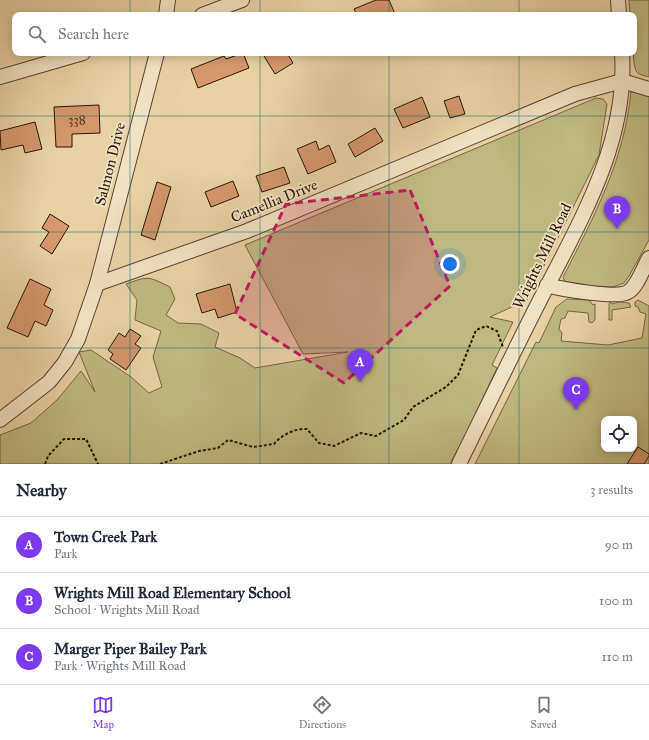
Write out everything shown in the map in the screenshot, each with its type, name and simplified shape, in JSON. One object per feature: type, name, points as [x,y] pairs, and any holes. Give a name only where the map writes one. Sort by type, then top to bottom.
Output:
[{"type":"street","points":[[166,12],[168,0]]},
{"type":"street","points":[[210,12],[242,0]]},
{"type":"street","points":[[618,0],[619,12]]},
{"type":"street","points":[[0,78],[73,56]]},
{"type":"street","name":"Salmon Drive","points":[[97,284],[156,56]]},
{"type":"street","name":"Wrights Mill Road","points":[[459,464],[600,175],[614,137],[620,107],[622,56]]},
{"type":"street","points":[[622,81],[649,89]]},
{"type":"street","name":"Camellia Drive","points":[[97,284],[247,231],[575,94],[622,81]]},
{"type":"street","points":[[547,285],[602,294],[625,294],[630,291],[636,282],[649,258]]},
{"type":"street","points":[[0,420],[49,382],[65,362],[78,339],[97,284]]},
{"type":"path","points":[[160,464],[199,451],[218,448],[228,440],[253,447],[274,444],[277,439],[299,428],[307,429],[319,443],[334,446],[361,433],[376,436],[404,420],[412,408],[446,387],[458,375],[476,330],[486,326],[496,331],[509,361]]},
{"type":"path","points":[[46,464],[48,456],[64,439],[86,439],[98,464]]},
{"type":"highlighted area","points":[[410,190],[450,286],[344,383],[235,314],[286,204]]},
{"type":"shaded area","points":[[629,0],[649,0],[649,77],[639,74],[635,68],[633,56],[637,56],[637,12],[630,12]]},
{"type":"shaded area","points":[[631,92],[639,92],[649,96],[649,240],[624,283],[610,288],[568,284],[565,282],[563,277],[586,232],[615,165],[622,142]]},
{"type":"shaded area","points":[[596,98],[603,99],[607,104],[599,155],[527,300],[490,317],[513,322],[492,365],[497,368],[450,464],[0,464],[0,435],[31,423],[57,400],[81,371],[95,392],[79,352],[91,350],[131,377],[149,393],[162,387],[153,357],[161,331],[135,320],[137,300],[126,284],[148,278],[170,287],[175,299],[166,315],[178,323],[201,324],[219,333],[215,347],[240,358],[255,368],[348,352],[303,354],[245,245]]},
{"type":"shaded area","points":[[567,299],[589,300],[593,305],[595,304],[595,320],[592,323],[589,322],[588,313],[568,311],[565,318],[561,319],[559,329],[562,333],[561,341],[608,345],[642,338],[646,314],[640,312],[638,307],[635,306],[635,302],[638,300],[649,306],[649,464],[475,464],[536,342],[539,343],[556,307]]},
{"type":"shaded area","points":[[610,302],[612,304],[619,302],[629,303],[631,307],[612,310],[612,320],[609,320]]},
{"type":"building","points":[[376,0],[389,0],[394,12],[356,12],[354,9]]},
{"type":"building","points":[[224,56],[226,59],[234,56],[244,56],[249,68],[198,88],[191,69]]},
{"type":"building","points":[[264,56],[289,56],[293,63],[275,74]]},
{"type":"building","points":[[459,96],[465,114],[450,118],[444,101]]},
{"type":"building","points":[[422,97],[430,117],[403,128],[394,109]]},
{"type":"building","points":[[99,105],[100,133],[72,134],[72,147],[56,147],[54,107]]},
{"type":"building","points":[[35,122],[42,149],[25,153],[23,145],[1,150],[0,131]]},
{"type":"building","points":[[375,128],[383,141],[355,157],[348,144]]},
{"type":"building","points":[[316,141],[319,150],[329,145],[336,162],[308,174],[297,149]]},
{"type":"building","points":[[284,167],[290,183],[262,192],[256,176]]},
{"type":"building","points":[[233,181],[239,196],[211,207],[205,192]]},
{"type":"building","points":[[157,182],[171,187],[155,240],[141,235]]},
{"type":"building","points":[[50,214],[69,226],[52,254],[40,246],[49,232],[42,228]]},
{"type":"building","points":[[30,279],[51,289],[44,305],[53,310],[46,326],[35,321],[28,337],[7,328]]},
{"type":"building","points":[[230,284],[237,312],[218,318],[215,309],[202,313],[196,294]]},
{"type":"building","points":[[130,329],[141,336],[135,344],[141,348],[126,370],[110,359],[113,354],[108,350],[119,333],[125,337]]},
{"type":"building","points":[[638,447],[649,454],[644,464],[627,464],[635,452],[637,452]]},
{"type":"place","name":"Wrights Mill Road Elementary School","points":[[617,229]]},
{"type":"place","name":"Town Creek Park","points":[[360,382]]},
{"type":"place","name":"Marger Piper Bailey Park","points":[[576,410]]}]
